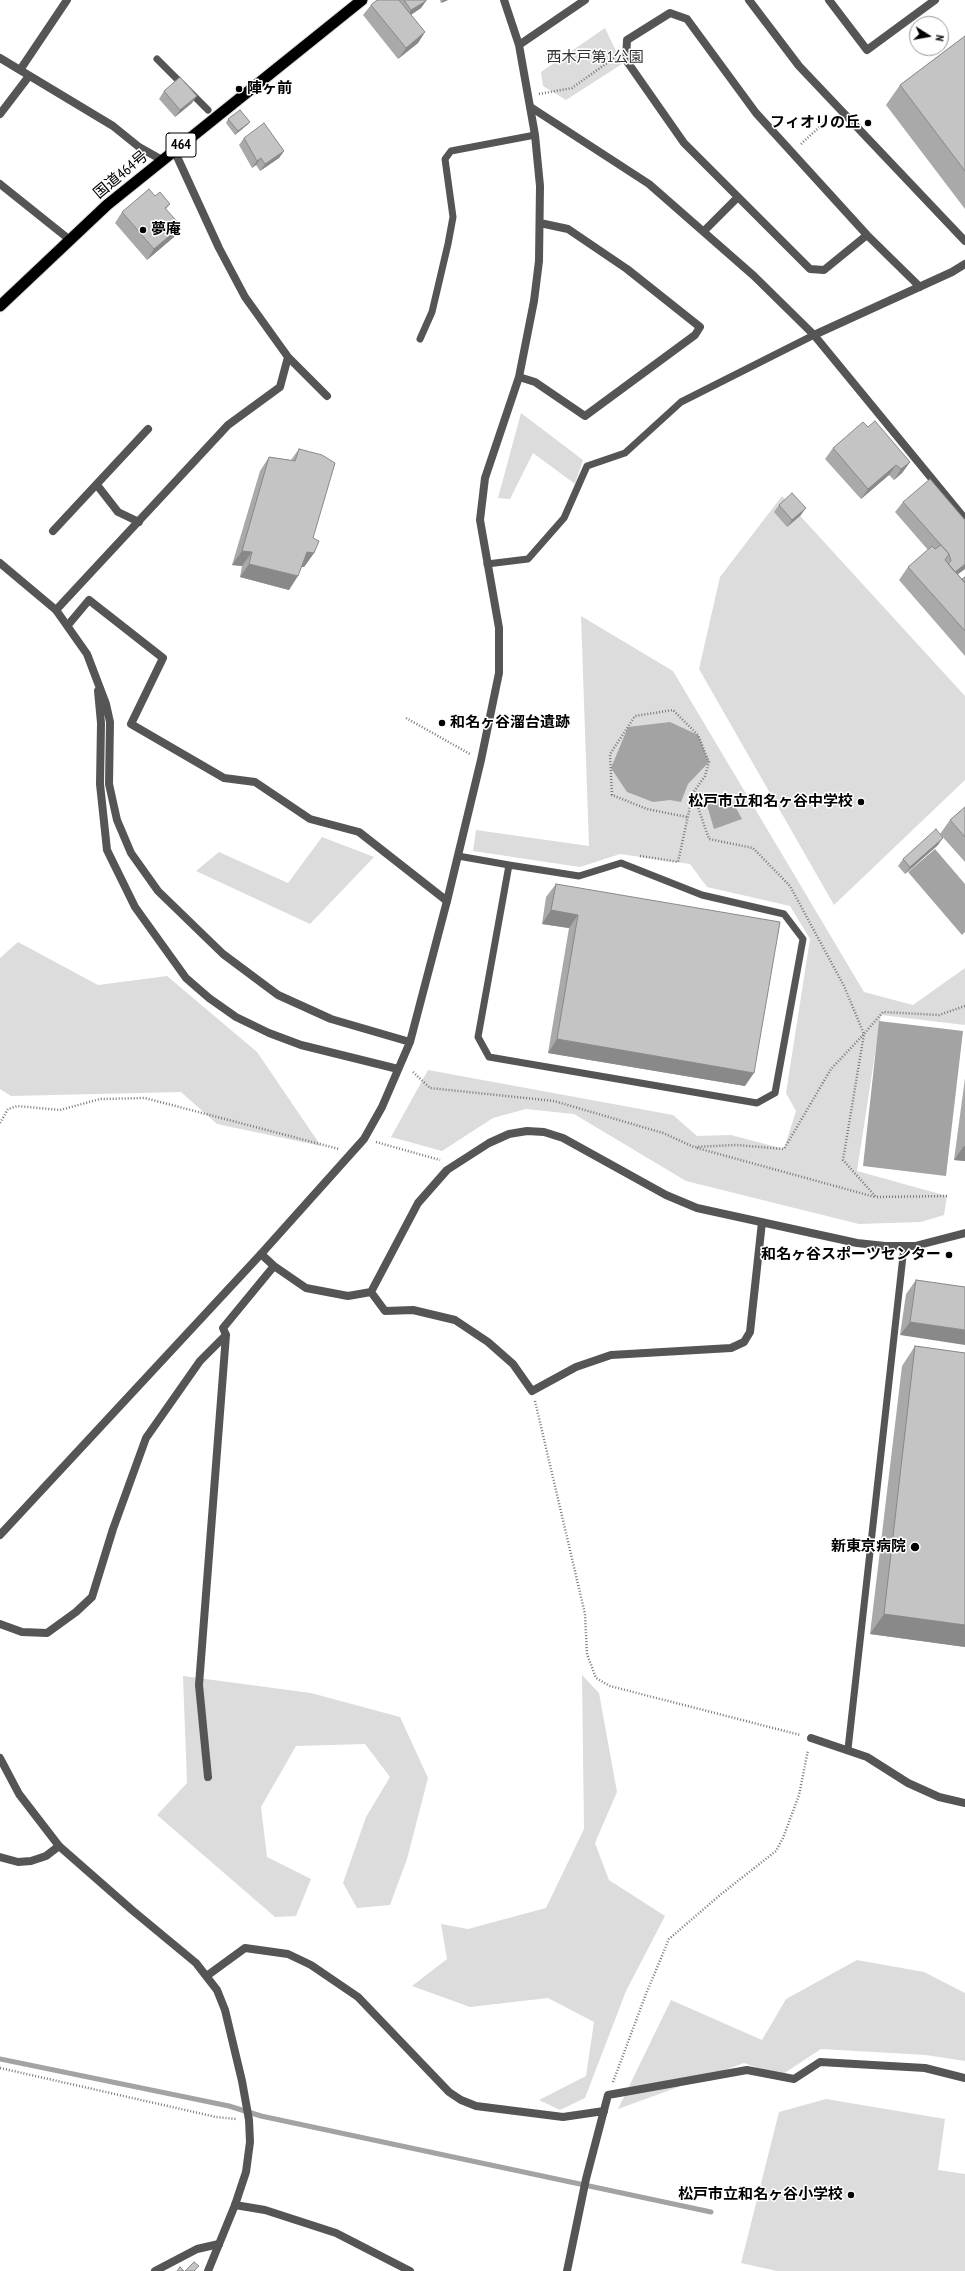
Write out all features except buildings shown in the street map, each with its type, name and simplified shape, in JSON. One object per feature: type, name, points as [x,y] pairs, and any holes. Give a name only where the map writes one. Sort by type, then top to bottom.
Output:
[{"type":"highway","name":"国道464号","points":[[0,306],[107,205],[362,0]]},
{"type":"street","points":[[20,70],[67,0]]},
{"type":"street","points":[[0,1535],[261,1254],[364,1139],[382,1107],[410,1042],[458,856],[481,760],[499,673],[499,628],[480,520],[485,478],[519,376],[534,301],[539,261],[540,223],[536,135],[520,45],[504,0]]},
{"type":"street","points":[[520,45],[585,0]]},
{"type":"street","points":[[749,0],[799,66],[965,241]]},
{"type":"street","points":[[829,0],[867,50],[935,0]]},
{"type":"street","points":[[867,235],[824,270],[810,269],[684,143],[626,60],[627,40],[670,13],[687,19],[756,113],[867,235],[920,287]]},
{"type":"street","points":[[0,58],[112,126],[139,147],[162,160]]},
{"type":"street","points":[[0,114],[29,76]]},
{"type":"street","points":[[532,108],[649,184],[754,276],[814,335],[965,519]]},
{"type":"street","points":[[174,150],[219,248],[245,297],[288,357],[328,396]]},
{"type":"street","points":[[0,184],[70,240]]},
{"type":"street","points":[[704,231],[738,197]]},
{"type":"street","points":[[519,376],[535,382],[585,416],[695,335],[700,327],[627,269],[568,229],[540,223]]},
{"type":"street","points":[[814,335],[920,287],[965,264]]},
{"type":"street","points":[[56,610],[228,425],[280,387],[288,357]]},
{"type":"street","points":[[53,531],[148,429]]},
{"type":"street","points":[[97,485],[118,512],[139,522]]},
{"type":"street","points":[[0,563],[56,610],[87,654],[110,722],[109,784],[117,820],[132,853],[158,890],[223,954],[278,995],[331,1019],[410,1042]]},
{"type":"street","points":[[68,625],[89,600],[163,658],[131,724],[224,778],[255,782],[310,819],[359,832],[447,901]]},
{"type":"street","points":[[98,683],[101,723],[102,806],[108,850],[134,907],[186,978],[209,998],[236,1017],[270,1033],[301,1045],[398,1069]]},
{"type":"street","points":[[371,1292],[418,1203],[447,1170],[489,1142],[509,1134],[526,1131],[544,1132],[584,1148],[666,1195],[691,1205],[762,1222],[857,1243],[904,1247],[965,1233]]},
{"type":"street","points":[[371,1292],[385,1311],[413,1310],[455,1320],[488,1342],[513,1364],[532,1391],[576,1367],[611,1356],[731,1348],[744,1342],[750,1332],[762,1222]]},
{"type":"street","points":[[261,1254],[274,1266],[306,1288],[348,1296],[371,1292]]},
{"type":"street","points":[[208,1777],[199,1685],[226,1335],[223,1328],[274,1266]]},
{"type":"street","points":[[0,1624],[22,1632],[47,1633],[76,1612],[92,1597],[113,1529],[146,1438],[200,1361],[226,1335]]},
{"type":"street","points":[[811,1738],[848,1749],[867,1757],[908,1782],[939,1797],[965,1803]]},
{"type":"street","points":[[0,1758],[19,1794],[58,1846],[196,1963],[208,1975],[217,1990],[224,2010],[242,2081],[249,2120],[250,2142],[246,2169],[236,2205],[208,2271]]},
{"type":"street","points":[[0,1857],[18,1862],[31,1860],[46,1856],[58,1846]]},
{"type":"street","points":[[208,1975],[245,1948],[288,1954],[311,1965],[358,1996],[449,2092],[461,2100],[476,2106],[563,2117],[604,2111]]},
{"type":"street","points":[[567,2271],[586,2179],[608,2095],[747,2070],[794,2079],[820,2062],[925,2068],[965,2078]]},
{"type":"street","points":[[236,2205],[272,2212],[336,2233],[410,2271]]},
{"type":"street","points":[[155,2271],[197,2249],[219,2244]]},
{"type":"lane","points":[[157,59],[208,110]]},
{"type":"lane","points":[[420,339],[432,312],[453,217],[444,159],[451,151],[536,135]]},
{"type":"lane","points":[[487,564],[528,559],[564,518],[588,466],[625,452],[681,402],[814,335]]},
{"type":"lane","points":[[458,856],[579,876],[621,862],[702,895],[784,914],[803,939],[775,1093],[757,1103],[488,1057],[478,1037],[509,865]]},
{"type":"lane","points":[[848,1749],[904,1247]]},
{"type":"path","points":[[529,96],[572,88],[613,58],[626,60]]},
{"type":"path","points":[[791,152],[827,120]]},
{"type":"path","points":[[635,856],[678,862],[693,793],[705,776],[709,762],[698,735],[673,710],[635,716],[610,754],[612,795],[646,809],[687,817]]},
{"type":"path","points":[[406,718],[481,760]]},
{"type":"path","points":[[693,793],[709,839],[753,848],[790,886],[844,986],[864,1034],[843,1160],[876,1197]]},
{"type":"path","points":[[694,1147],[736,1145],[784,1149],[831,1069],[883,1012],[939,1015],[965,1006]]},
{"type":"path","points":[[413,1072],[430,1088],[554,1101],[663,1133],[694,1147],[876,1197],[947,1196]]},
{"type":"path","points":[[0,1123],[8,1109],[17,1106],[60,1110],[100,1099],[145,1098],[351,1152]]},
{"type":"path","points":[[364,1139],[441,1160],[447,1170]]},
{"type":"path","points":[[532,1391],[585,1614],[587,1654],[596,1678],[610,1686],[811,1738],[799,1795],[784,1838],[769,1858],[720,1895],[669,1939],[646,1994],[608,2095]]},
{"type":"path","points":[[0,2068],[216,2117],[249,2120]]},
{"type":"green space","name":"西木戸第1公園","points":[[605,28],[622,64],[566,100],[543,86],[541,72]]},
{"type":"green space","points":[[521,413],[583,460],[575,484],[533,453],[510,499],[498,498]]},
{"type":"green space","points":[[782,496],[965,696],[965,780],[834,905],[699,669],[720,577]]},
{"type":"green space","points":[[581,616],[673,671],[864,992],[913,1005],[965,968],[965,1025],[881,1015],[857,1171],[947,1196],[944,1215],[921,1222],[859,1224],[686,1181],[574,1114],[526,1109],[493,1118],[442,1151],[391,1137],[428,1070],[673,1115],[697,1136],[731,1135],[784,1149],[796,1111],[786,1093],[810,939],[790,906],[707,887],[690,864],[620,854],[580,867],[473,851],[476,830],[589,846]]},
{"type":"green space","points":[[322,837],[374,857],[310,924],[196,871],[219,852],[288,883]]},
{"type":"green space","points":[[18,942],[98,985],[167,976],[257,1052],[321,1146],[217,1124],[181,1092],[11,1096],[0,1089],[0,958]]},
{"type":"green space","points":[[582,1675],[599,1693],[617,1792],[595,1843],[609,1880],[665,1916],[626,1991],[585,2098],[560,2110],[539,2100],[586,2076],[594,2022],[548,1998],[470,2007],[412,1986],[447,1959],[441,1924],[468,1929],[546,1908],[584,1829]]},
{"type":"green space","points":[[183,1676],[311,1693],[400,1717],[428,1778],[407,1859],[390,1905],[357,1908],[343,1883],[366,1817],[390,1777],[365,1744],[296,1746],[261,1807],[267,1857],[311,1879],[296,1916],[275,1917],[157,1815],[187,1783]]},
{"type":"green space","points":[[857,1960],[924,1972],[965,1993],[965,2061],[926,2055],[821,2049],[780,2076],[744,2063],[618,2109],[671,2000],[762,2040],[786,1999]]},
{"type":"green space","name":"松戸市立和名ヶ谷小学校","points":[[826,2099],[945,2119],[938,2170],[965,2174],[965,2271],[777,2271],[741,2263],[779,2112]]},
{"type":"shaded area","points":[[670,722],[698,735],[709,762],[688,784],[681,802],[670,800],[653,802],[627,792],[611,768],[628,727]]},
{"type":"shaded area","points":[[728,793],[742,819],[714,829],[704,795]]},
{"type":"shaded area","points":[[935,849],[965,884],[965,932],[962,935],[908,872]]},
{"type":"shaded area","points":[[879,1021],[963,1031],[946,1176],[863,1166]]},
{"type":"waterway","points":[[0,2059],[229,2106],[261,2116],[711,2212]]},
{"type":"place","name":"陣ヶ前","points":[[239,89]]},
{"type":"place","name":"フィオリの丘","points":[[868,123]]},
{"type":"place","name":"夢庵","points":[[143,230]]},
{"type":"place","name":"和名ヶ谷溜台遺跡","points":[[442,723]]},
{"type":"place","name":"松戸市立和名ヶ谷中学校","points":[[861,802]]},
{"type":"place","name":"和名ヶ谷スポーツセンター","points":[[949,1255]]},
{"type":"place","name":"新東京病院","points":[[915,1547]]},
{"type":"place","name":"松戸市立和名ヶ谷小学校","points":[[851,2195]]}]
